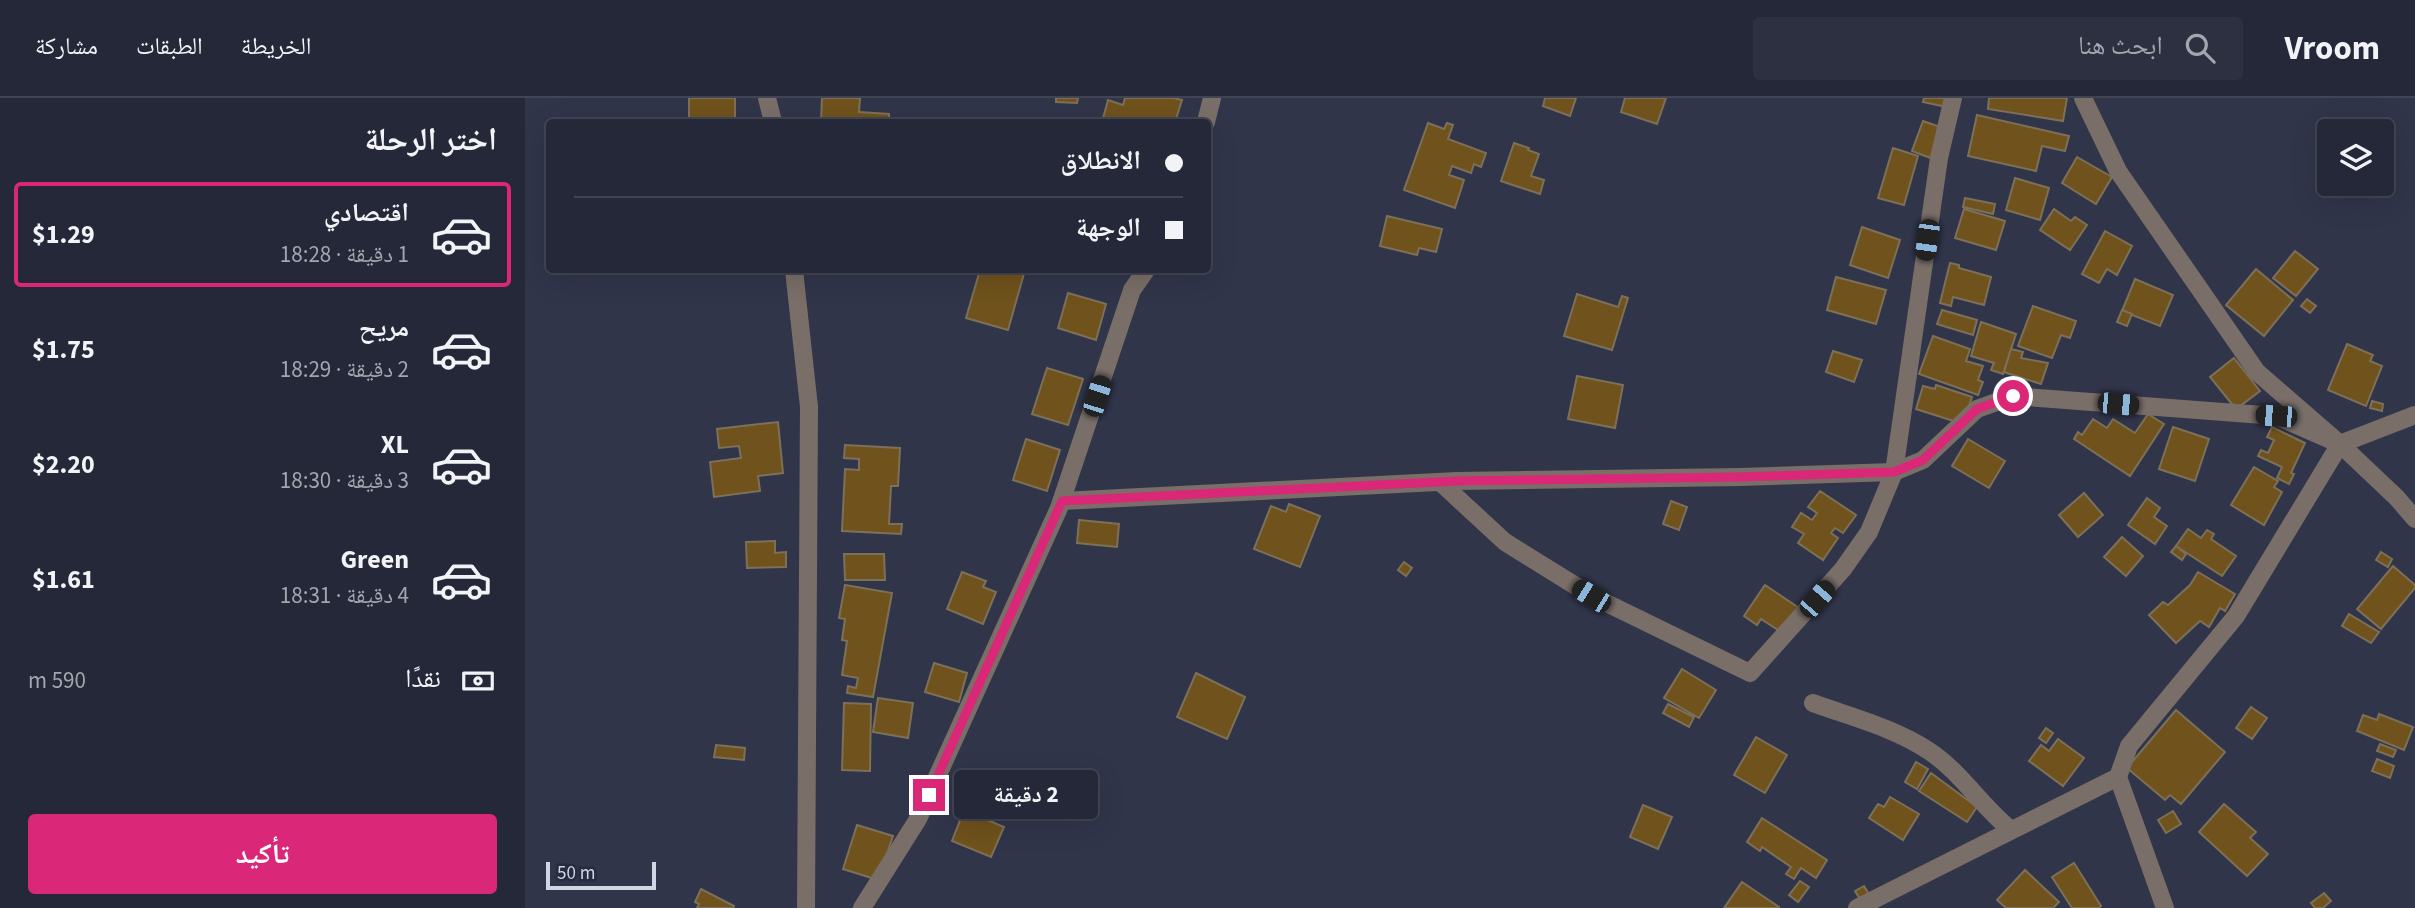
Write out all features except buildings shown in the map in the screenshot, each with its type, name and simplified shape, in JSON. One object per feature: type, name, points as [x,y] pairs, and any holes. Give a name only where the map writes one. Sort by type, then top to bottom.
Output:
[{"type":"street","points":[[767,98],[772,119]]},
{"type":"street","points":[[1207,119],[1212,98]]},
{"type":"street","points":[[1440,482],[1505,542],[1591,596],[1750,673],[1843,569],[1869,532],[1894,472],[1939,158],[1953,98]]},
{"type":"street","points":[[2083,98],[2118,171],[2257,372],[2340,444],[2397,498],[2415,519]]},
{"type":"street","points":[[794,273],[809,407],[806,908]]},
{"type":"street","points":[[862,908],[918,819],[1062,501],[1132,290],[1144,273]]},
{"type":"street","points":[[1062,501],[1440,482],[1894,472],[1923,460],[1977,409],[2013,396],[2276,416],[2340,444]]},
{"type":"street","points":[[2165,908],[2118,777],[2129,746],[2236,616],[2340,444],[2415,415]]},
{"type":"street","points":[[1813,703],[1898,735],[1929,751],[1969,785],[2011,830]]},
{"type":"street","points":[[1857,908],[2118,777]]},
{"type":"route","points":[[929,795],[1062,501],[1457,481],[1894,472],[1923,460],[1977,409],[2013,396]]}]
